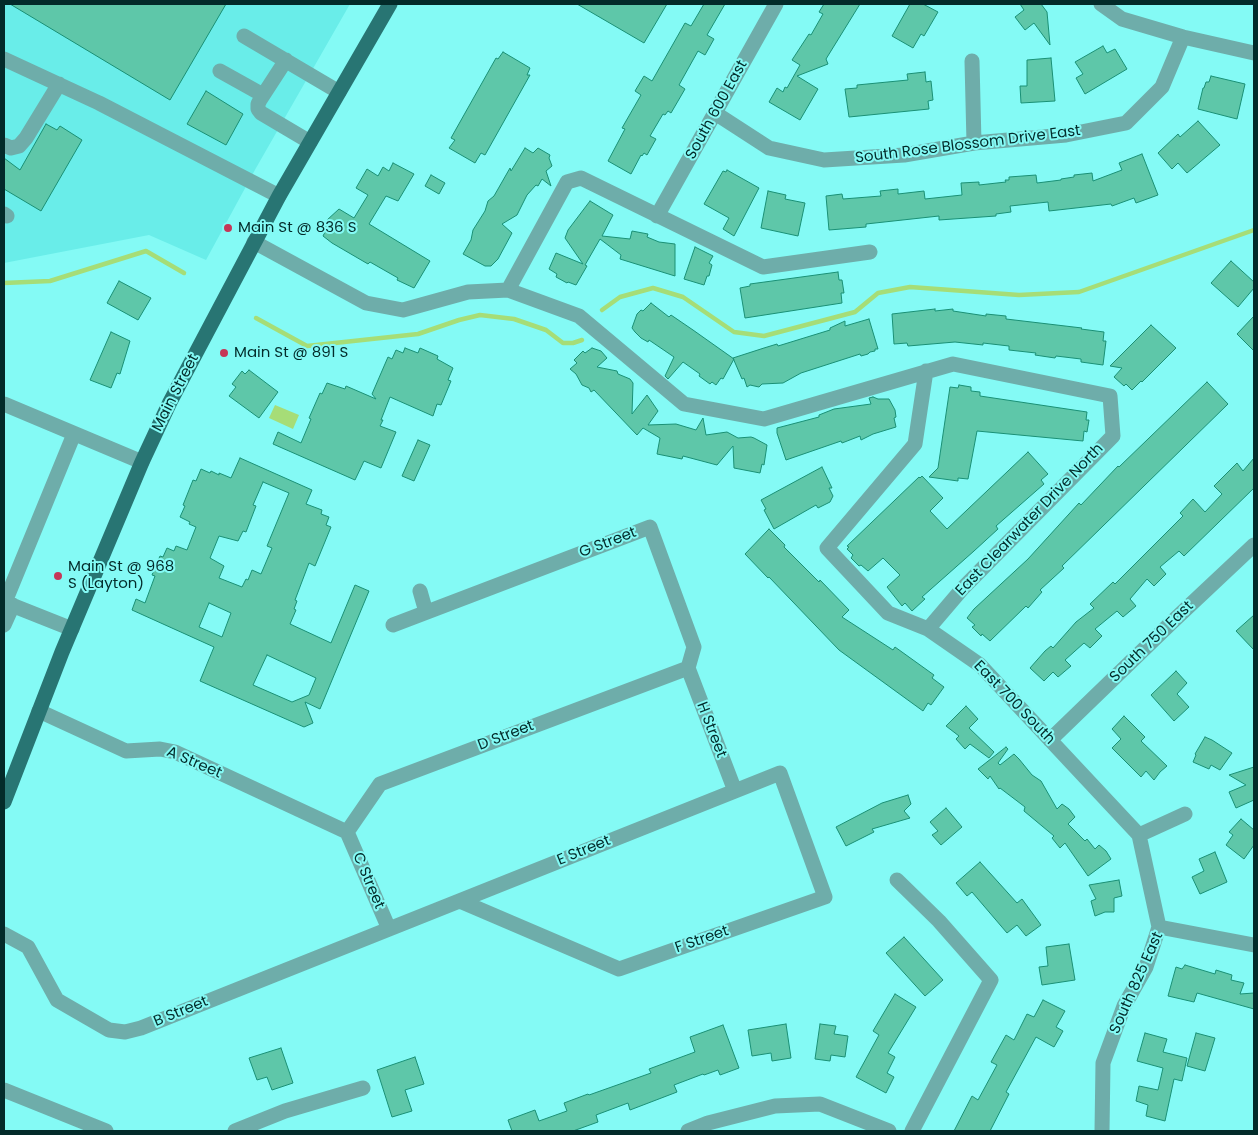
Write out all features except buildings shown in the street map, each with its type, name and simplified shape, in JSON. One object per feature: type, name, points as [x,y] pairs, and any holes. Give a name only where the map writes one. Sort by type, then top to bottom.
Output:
[{"type":"main road","name":"Main Street","points":[[4,802],[72,628],[142,462],[170,402],[279,196],[390,4]]},
{"type":"street","name":"South 600 East","points":[[657,216],[776,4]]},
{"type":"street","points":[[1100,4],[1122,19],[1183,37],[1254,54]]},
{"type":"street","points":[[244,36],[339,92]]},
{"type":"street","name":"South Rose Blossom Drive East","points":[[715,113],[769,148],[824,160],[904,155],[974,143],[1066,135],[1126,123],[1162,86],[1183,37]]},
{"type":"street","points":[[4,59],[99,103],[279,196]]},
{"type":"street","points":[[286,60],[263,95],[258,104],[258,109],[261,113],[310,142]]},
{"type":"street","points":[[972,61],[974,143]]},
{"type":"street","points":[[220,71],[263,95]]},
{"type":"street","points":[[4,145],[11,148],[19,146],[26,138],[58,84]]},
{"type":"street","points":[[254,242],[366,303],[403,310],[468,292],[508,290],[567,182],[581,178],[763,267],[870,252]]},
{"type":"street","name":"East Clearwater Drive North","points":[[508,290],[579,316],[684,404],[764,419],[952,364],[1110,396],[1112,436],[963,588],[928,629]]},
{"type":"street","name":"East 700 South","points":[[926,371],[916,444],[827,548],[888,614],[928,629],[980,665],[1139,834]]},
{"type":"street","points":[[4,404],[142,462]]},
{"type":"street","points":[[4,625],[7,603],[74,434]]},
{"type":"street","name":"G Street","points":[[393,625],[650,527],[694,647],[688,668]]},
{"type":"street","name":"South 750 East","points":[[1050,740],[1171,622],[1254,545]]},
{"type":"street","points":[[420,591],[426,612]]},
{"type":"street","points":[[7,603],[72,628]]},
{"type":"street","name":"H Street","points":[[688,668],[734,791]]},
{"type":"street","name":"D Street","points":[[347,832],[380,784],[688,668]]},
{"type":"street","name":"A Street","points":[[39,711],[126,751],[160,749],[175,752],[347,832]]},
{"type":"street","name":"E Street","points":[[389,929],[780,773]]},
{"type":"street","name":"F Street","points":[[460,901],[619,969],[824,897],[780,773]]},
{"type":"street","points":[[1159,927],[1139,834],[1185,814]]},
{"type":"street","name":"C Street","points":[[347,832],[389,929]]},
{"type":"street","points":[[897,880],[939,921],[991,980],[912,1131]]},
{"type":"street","name":"South 825 East","points":[[1102,1131],[1103,1063],[1124,1006],[1146,967],[1159,927],[1254,944]]},
{"type":"street","name":"B Street","points":[[4,934],[28,948],[56,1000],[110,1030],[125,1032],[141,1028],[389,929]]},
{"type":"street","points":[[235,1131],[286,1111],[363,1088]]},
{"type":"street","points":[[4,1090],[85,1127],[106,1131]]},
{"type":"street","points":[[688,1131],[708,1122],[775,1106],[820,1104],[889,1131]]},
{"type":"shaded area","points":[[4,4],[350,4],[256,168],[206,260],[149,235],[4,263]]},
{"type":"shaded area","points":[[275,405],[299,415],[293,429],[269,418]]},
{"type":"waterway","points":[[602,310],[620,297],[653,288],[683,297],[734,332],[764,336],[855,312],[878,293],[910,287],[1019,295],[1079,292],[1254,230]]},
{"type":"waterway","points":[[4,283],[50,281],[146,251],[184,273]]},
{"type":"waterway","points":[[256,318],[307,346],[418,334],[480,315],[514,319],[546,330],[563,343],[573,343],[582,340]]},
{"type":"place","name":"Main St @ 836 S","points":[[228,228]]},
{"type":"place","name":"Main St @ 891 S","points":[[224,353]]},
{"type":"place","name":"Main St @ 968 S (Layton)","points":[[58,576]]}]
